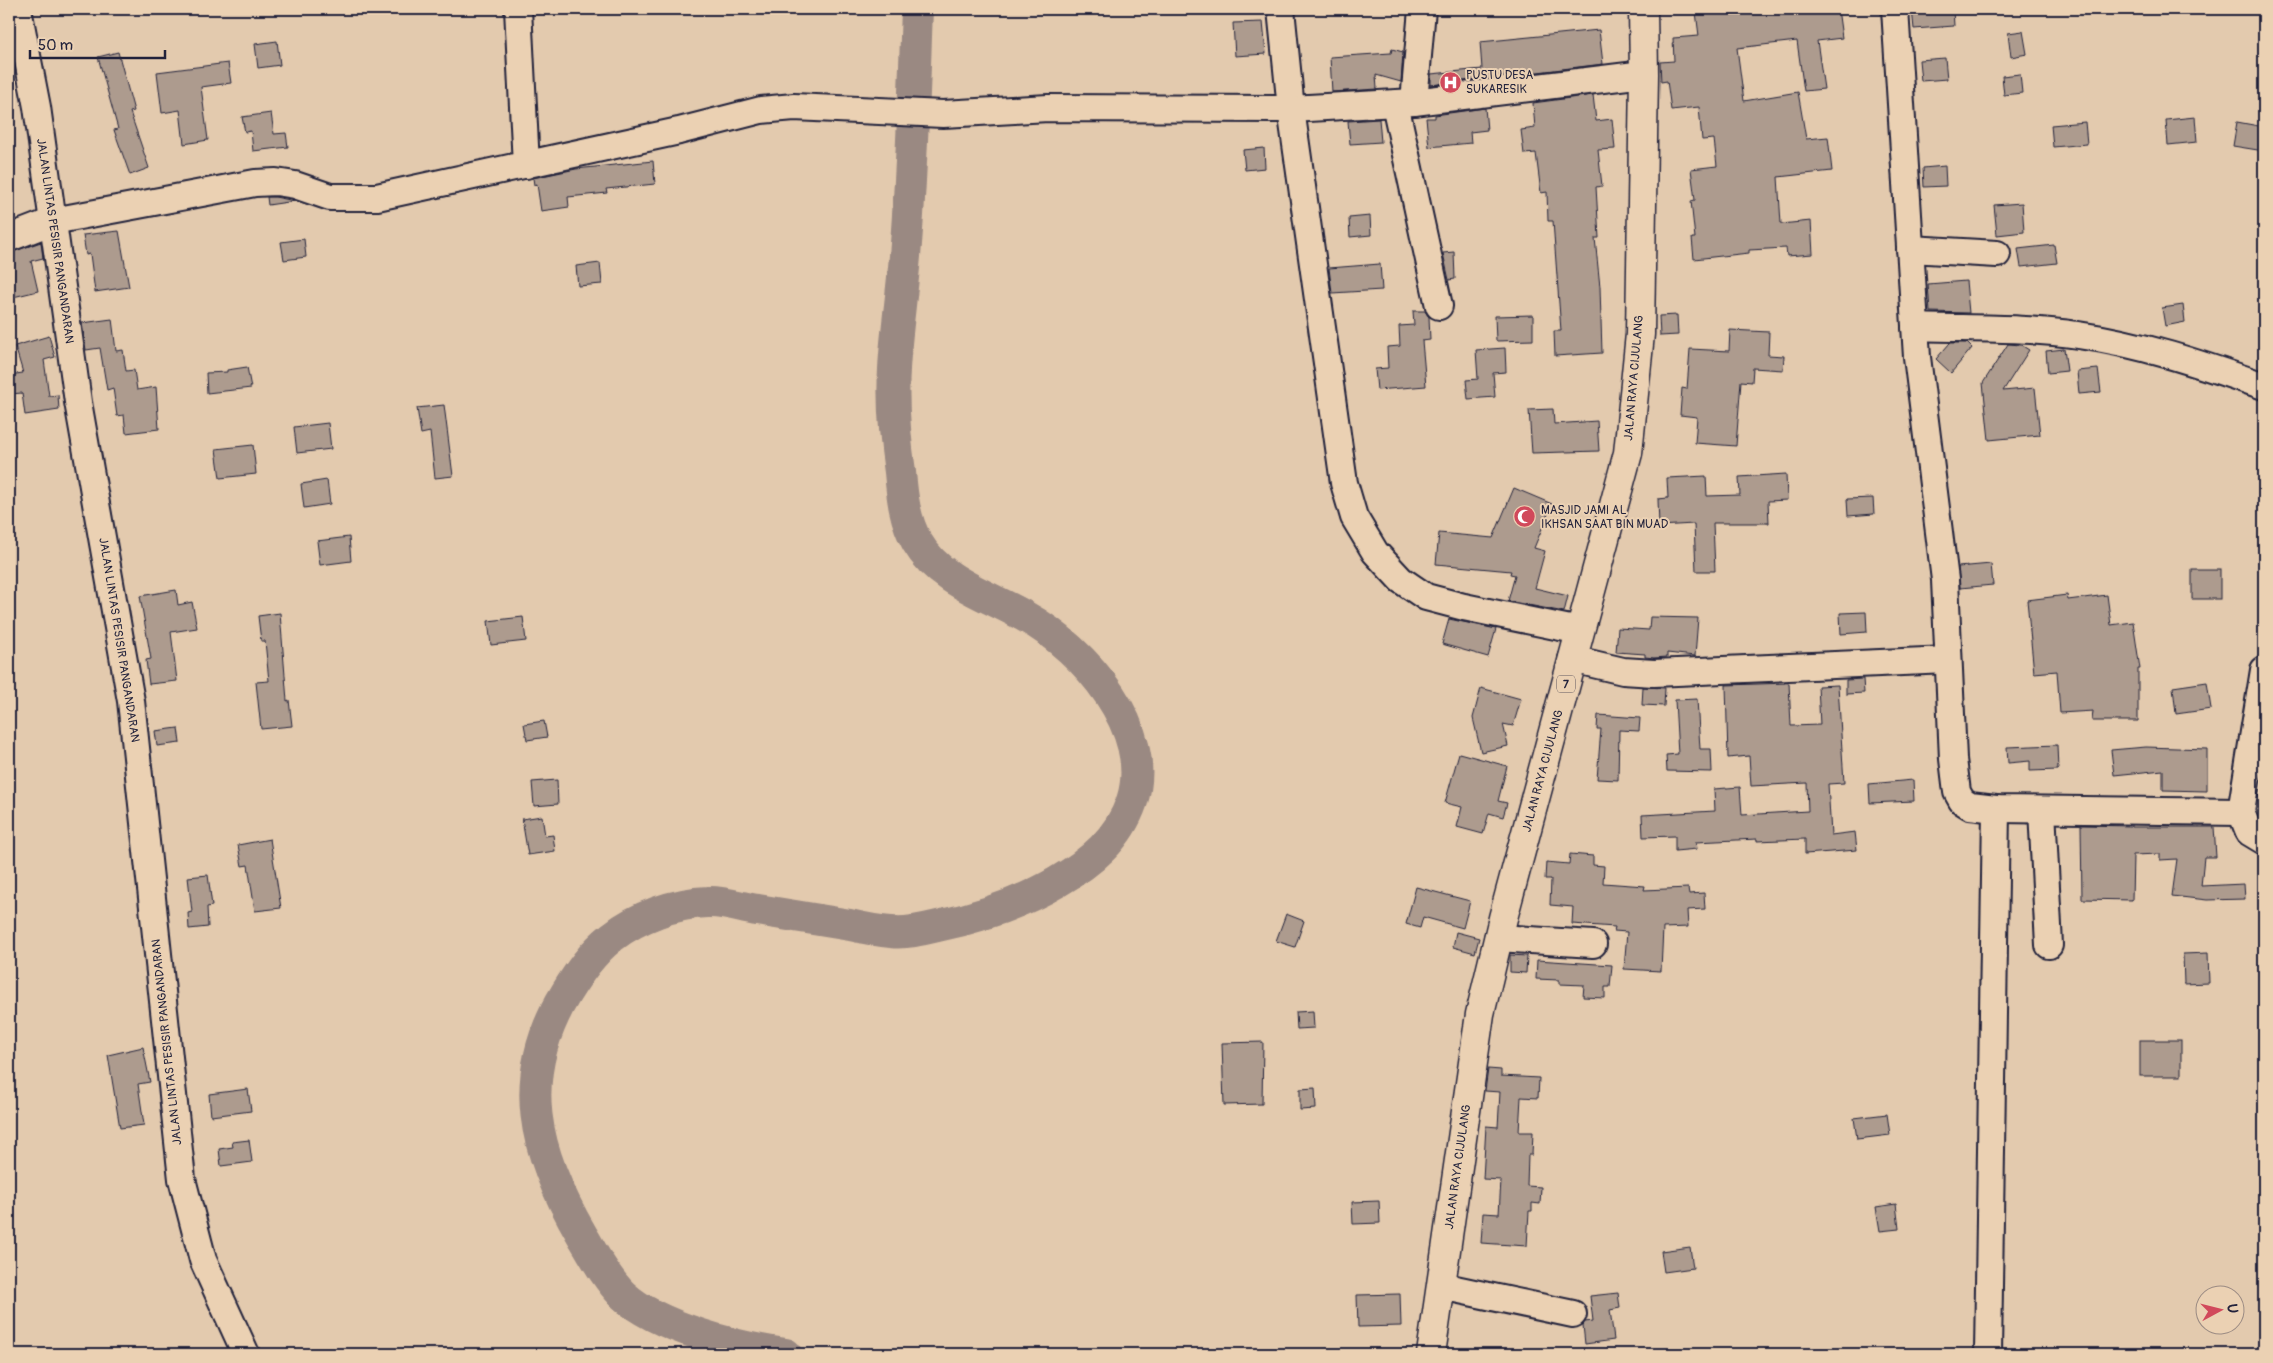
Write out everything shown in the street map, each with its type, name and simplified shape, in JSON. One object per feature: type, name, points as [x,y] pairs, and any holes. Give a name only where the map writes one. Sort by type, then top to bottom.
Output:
[{"type":"highway","name":"JALAN RAYA CIJULANG","points":[[1431,1354],[1475,1042],[1498,938],[1628,453],[1637,371],[1644,74],[1643,9]]},
{"type":"street","name":"JALAN LINTAS PESISIR PANGANDARAN","points":[[18,9],[37,107],[78,402],[131,700],[182,1179],[203,1260],[246,1354]]},
{"type":"street","points":[[518,9],[526,164]]},
{"type":"street","points":[[1281,9],[1291,108],[1344,483],[1354,517],[1375,552],[1401,580],[1426,597],[1464,607],[1580,631]]},
{"type":"street","points":[[1422,9],[1405,103],[1439,306]]},
{"type":"street","points":[[1895,9],[1915,328],[1945,580],[1948,660],[1952,686],[1953,759],[1957,792],[1962,801],[1970,806],[1996,809],[2241,812]]},
{"type":"street","points":[[9,238],[52,221],[255,183],[276,182],[295,185],[330,197],[377,197],[679,131],[761,110],[794,108],[860,109],[943,114],[1048,108],[1291,108],[1405,103],[1644,74]]},
{"type":"street","points":[[1910,249],[1997,254]]},
{"type":"street","points":[[1915,328],[2053,332],[2101,338],[2186,359],[2264,386]]},
{"type":"street","points":[[1572,659],[1623,671],[1654,673],[1948,660]]},
{"type":"street","points":[[2264,670],[2241,812],[2249,832],[2264,841]]},
{"type":"street","points":[[1988,1354],[1996,809]]},
{"type":"street","points":[[2042,810],[2049,945]]},
{"type":"street","points":[[1498,938],[1593,944]]},
{"type":"street","points":[[1441,1286],[1573,1314]]},
{"type":"building","points":[[1719,9],[1838,9],[1842,38],[1817,41],[1824,89],[1804,91],[1797,41],[1737,48],[1744,101],[1798,92],[1806,139],[1828,137],[1832,171],[1778,177],[1781,224],[1811,221],[1813,254],[1787,256],[1786,248],[1749,250],[1749,253],[1694,259],[1692,238],[1695,238],[1691,201],[1695,200],[1691,169],[1717,166],[1714,139],[1702,140],[1699,107],[1671,110],[1667,81],[1661,82],[1660,62],[1674,61],[1673,38],[1699,36],[1696,12]]},
{"type":"building","points":[[1912,9],[1953,9],[1954,26],[1914,29]]},
{"type":"building","points":[[1263,22],[1266,54],[1235,56],[1233,23]]},
{"type":"building","points":[[1599,30],[1603,64],[1431,85],[1431,74],[1482,69],[1480,42]]},
{"type":"building","points":[[2023,31],[2027,54],[2011,57],[2008,33]]},
{"type":"building","points":[[277,41],[280,65],[258,68],[255,44]]},
{"type":"building","points":[[1392,49],[1403,52],[1401,82],[1376,75],[1377,89],[1332,92],[1330,57],[1391,53]]},
{"type":"building","points":[[118,52],[134,111],[130,112],[149,168],[130,175],[114,130],[118,129],[98,57]]},
{"type":"building","points":[[1945,58],[1947,79],[1921,81],[1919,60]]},
{"type":"building","points":[[228,63],[231,83],[201,87],[208,140],[184,144],[180,110],[162,113],[157,72]]},
{"type":"building","points":[[2020,74],[2022,93],[2004,95],[2002,76]]},
{"type":"building","points":[[1593,95],[1596,121],[1612,119],[1615,149],[1598,150],[1602,186],[1596,187],[1599,238],[1595,238],[1600,287],[1602,353],[1555,356],[1554,331],[1561,331],[1553,221],[1548,221],[1547,192],[1541,193],[1536,153],[1524,154],[1521,130],[1535,128],[1533,103]]},
{"type":"building","points":[[1485,108],[1487,130],[1470,132],[1471,143],[1429,147],[1426,118],[1435,118],[1435,115]]},
{"type":"building","points":[[271,113],[274,134],[286,133],[288,147],[253,151],[251,131],[245,132],[242,117]]},
{"type":"building","points":[[2195,117],[2197,142],[2168,145],[2166,120]]},
{"type":"building","points":[[1379,119],[1381,142],[1350,144],[1348,121]]},
{"type":"building","points":[[2085,122],[2087,144],[2053,147],[2051,125]]},
{"type":"building","points":[[2237,122],[2264,127],[2264,151],[2233,146]]},
{"type":"building","points":[[1264,148],[1265,168],[1245,170],[1243,150]]},
{"type":"building","points":[[653,161],[655,184],[606,189],[607,193],[568,197],[569,207],[541,211],[537,184],[534,185],[533,178],[576,169]]},
{"type":"building","points":[[1945,166],[1946,186],[1924,187],[1923,168]]},
{"type":"building","points":[[267,197],[275,197],[295,201],[268,205]]},
{"type":"building","points":[[2022,203],[2024,232],[1997,235],[1994,205]]},
{"type":"building","points":[[1370,216],[1371,235],[1350,237],[1349,218]]},
{"type":"building","points":[[119,231],[129,287],[95,292],[90,254],[86,255],[83,235]]},
{"type":"building","points":[[304,239],[306,257],[284,260],[281,242]]},
{"type":"building","points":[[41,242],[43,258],[31,261],[38,291],[9,298],[9,253]]},
{"type":"building","points":[[2054,245],[2057,263],[2021,267],[2018,249]]},
{"type":"building","points":[[1454,252],[1455,279],[1449,280],[1443,253]]},
{"type":"building","points":[[600,263],[602,284],[578,286],[576,266]]},
{"type":"building","points":[[1380,264],[1382,290],[1332,293],[1329,268]]},
{"type":"building","points":[[1966,281],[1969,313],[1930,312],[1928,284]]},
{"type":"building","points":[[2183,305],[2185,322],[2165,326],[2162,308]]},
{"type":"building","points":[[1413,311],[1425,311],[1429,317],[1430,340],[1422,341],[1426,386],[1377,390],[1375,369],[1388,368],[1387,347],[1400,346],[1399,326],[1414,325]]},
{"type":"building","points":[[1533,315],[1533,340],[1496,341],[1495,316]]},
{"type":"building","points":[[1677,315],[1678,335],[1660,336],[1659,316]]},
{"type":"building","points":[[112,319],[116,351],[123,350],[126,371],[134,370],[137,390],[156,387],[159,429],[126,433],[124,415],[117,416],[113,388],[107,390],[100,348],[86,350],[82,323]]},
{"type":"building","points":[[1730,330],[1769,332],[1768,355],[1784,356],[1783,370],[1753,368],[1752,382],[1741,381],[1736,446],[1695,443],[1697,417],[1680,415],[1682,388],[1687,389],[1690,349],[1729,351]]},
{"type":"building","points":[[49,336],[55,357],[44,360],[49,396],[58,395],[59,410],[25,415],[22,393],[10,394],[9,375],[23,373],[15,346]]},
{"type":"building","points":[[1950,343],[1967,343],[1972,348],[1951,373],[1936,359]]},
{"type":"building","points":[[2008,344],[2021,345],[2029,350],[2003,391],[2035,388],[2040,435],[1989,440],[1983,383]]},
{"type":"building","points":[[1505,348],[1506,372],[1493,373],[1495,397],[1468,399],[1466,380],[1478,379],[1476,350]]},
{"type":"building","points":[[2064,349],[2067,371],[2048,373],[2046,351]]},
{"type":"building","points":[[247,367],[251,388],[207,393],[206,373],[227,372],[227,370]]},
{"type":"building","points":[[2098,369],[2101,392],[2079,394],[2077,371]]},
{"type":"building","points":[[444,405],[453,476],[435,478],[430,432],[421,434],[417,408]]},
{"type":"building","points":[[1553,409],[1554,424],[1597,421],[1599,451],[1532,453],[1529,410]]},
{"type":"building","points":[[328,423],[331,449],[297,453],[294,427]]},
{"type":"building","points":[[253,445],[256,474],[220,478],[216,449]]},
{"type":"building","points":[[1786,474],[1787,500],[1768,501],[1769,523],[1713,523],[1715,571],[1696,571],[1694,524],[1659,526],[1658,499],[1668,498],[1667,478],[1706,476],[1707,496],[1740,495],[1739,477]]},
{"type":"building","points":[[327,480],[330,504],[304,508],[301,484]]},
{"type":"building","points":[[1514,488],[1552,504],[1534,548],[1545,551],[1535,588],[1568,596],[1564,612],[1508,601],[1515,575],[1510,574],[1511,571],[1436,564],[1439,533],[1493,538]]},
{"type":"building","points":[[1873,498],[1874,514],[1848,516],[1847,499]]},
{"type":"building","points":[[349,537],[351,561],[320,565],[317,541]]},
{"type":"building","points":[[1991,564],[1993,585],[1960,588],[1958,567]]},
{"type":"building","points":[[2192,570],[2220,570],[2220,599],[2192,599]]},
{"type":"building","points":[[176,590],[178,605],[192,602],[197,628],[171,632],[177,681],[149,684],[146,660],[151,659],[140,596]]},
{"type":"building","points":[[2067,595],[2068,600],[2107,595],[2111,625],[2133,622],[2140,669],[2138,669],[2138,721],[2092,721],[2093,711],[2060,713],[2057,671],[2034,673],[2027,600]]},
{"type":"building","points":[[1866,612],[1867,632],[1841,634],[1840,613]]},
{"type":"building","points":[[280,613],[287,701],[289,700],[292,726],[261,729],[256,682],[269,681],[265,641],[261,641],[258,616]]},
{"type":"building","points":[[523,617],[526,641],[491,645],[488,621]]},
{"type":"building","points":[[1650,617],[1698,618],[1695,656],[1667,653],[1667,657],[1654,658],[1645,657],[1645,654],[1616,652],[1618,628],[1649,630]]},
{"type":"building","points":[[1449,619],[1496,629],[1488,657],[1442,644]]},
{"type":"building","points":[[1863,679],[1864,693],[1846,694],[1846,680]]},
{"type":"building","points":[[2207,682],[2211,709],[2176,714],[2173,687]]},
{"type":"building","points":[[1789,683],[1791,726],[1820,725],[1818,686],[1838,685],[1844,783],[1828,784],[1831,835],[1855,832],[1857,850],[1805,854],[1805,839],[1757,841],[1757,839],[1696,842],[1697,849],[1675,851],[1675,836],[1643,837],[1642,815],[1715,811],[1714,789],[1740,787],[1742,815],[1808,811],[1807,783],[1751,786],[1749,756],[1728,758],[1726,685]]},
{"type":"building","points":[[1643,687],[1665,688],[1664,706],[1642,705]]},
{"type":"building","points":[[1481,688],[1521,699],[1513,726],[1503,724],[1508,746],[1481,752],[1473,718]]},
{"type":"building","points":[[1697,699],[1700,749],[1711,749],[1712,772],[1667,771],[1666,755],[1678,754],[1675,700]]},
{"type":"building","points":[[1598,715],[1640,718],[1639,731],[1619,730],[1618,780],[1597,779],[1601,729],[1597,729]]},
{"type":"building","points":[[544,721],[547,737],[527,740],[524,724]]},
{"type":"building","points":[[178,728],[180,743],[157,746],[155,731]]},
{"type":"building","points":[[2057,745],[2058,770],[2030,771],[2030,761],[2008,763],[2007,747]]},
{"type":"building","points":[[2146,747],[2207,749],[2207,791],[2163,790],[2163,770],[2114,775],[2111,750]]},
{"type":"building","points":[[1459,753],[1507,766],[1498,801],[1507,803],[1503,817],[1489,813],[1483,834],[1457,827],[1462,807],[1445,803]]},
{"type":"building","points":[[557,780],[558,804],[534,806],[532,782]]},
{"type":"building","points":[[1913,780],[1914,801],[1870,803],[1869,784]]},
{"type":"building","points":[[542,816],[545,836],[553,835],[555,851],[528,855],[522,819]]},
{"type":"building","points":[[2081,825],[2214,827],[2216,857],[2204,857],[2201,886],[2244,884],[2245,899],[2207,900],[2172,896],[2177,859],[2160,860],[2160,854],[2133,855],[2132,900],[2082,899]]},
{"type":"building","points":[[270,839],[281,908],[255,911],[248,865],[242,866],[238,845]]},
{"type":"building","points":[[1570,854],[1593,856],[1593,865],[1604,866],[1603,883],[1645,886],[1644,890],[1688,888],[1689,894],[1704,893],[1705,909],[1687,910],[1688,927],[1663,928],[1661,971],[1624,969],[1627,932],[1614,931],[1615,927],[1572,924],[1573,907],[1550,905],[1551,879],[1545,879],[1546,862],[1569,864]]},
{"type":"building","points":[[208,875],[212,906],[207,907],[208,927],[189,929],[188,913],[192,912],[188,877]]},
{"type":"building","points":[[1416,887],[1470,901],[1463,928],[1423,917],[1420,928],[1406,924]]},
{"type":"building","points":[[1286,914],[1304,921],[1295,947],[1276,941]]},
{"type":"building","points":[[1456,932],[1479,938],[1475,953],[1453,947]]},
{"type":"building","points":[[2208,953],[2209,983],[2184,984],[2183,954]]},
{"type":"building","points":[[1510,955],[1527,956],[1526,973],[1510,972]]},
{"type":"building","points":[[1537,960],[1612,965],[1610,987],[1605,987],[1605,998],[1583,997],[1584,985],[1559,984],[1559,980],[1536,979]]},
{"type":"building","points":[[1313,1011],[1314,1028],[1297,1029],[1296,1012]]},
{"type":"building","points":[[2140,1040],[2181,1040],[2181,1076],[2140,1076]]},
{"type":"building","points":[[1263,1042],[1262,1104],[1224,1105],[1222,1043]]},
{"type":"building","points":[[143,1047],[150,1082],[138,1084],[144,1125],[120,1128],[108,1055]]},
{"type":"building","points":[[1488,1069],[1501,1070],[1501,1076],[1539,1078],[1538,1098],[1521,1097],[1519,1132],[1533,1132],[1532,1155],[1528,1155],[1527,1186],[1541,1187],[1540,1204],[1532,1203],[1532,1211],[1529,1211],[1527,1246],[1481,1243],[1483,1213],[1499,1214],[1501,1180],[1483,1179],[1486,1126],[1498,1127],[1500,1092],[1485,1091]]},
{"type":"building","points":[[1315,1088],[1316,1109],[1300,1110],[1300,1089]]},
{"type":"building","points":[[248,1089],[251,1111],[211,1116],[209,1094]]},
{"type":"building","points":[[1887,1114],[1890,1135],[1857,1139],[1854,1118]]},
{"type":"building","points":[[249,1140],[252,1162],[221,1166],[219,1149],[233,1147],[232,1142]]},
{"type":"building","points":[[1379,1201],[1380,1223],[1353,1224],[1352,1202]]},
{"type":"building","points":[[1896,1204],[1899,1229],[1880,1231],[1876,1207]]},
{"type":"building","points":[[1690,1247],[1693,1268],[1664,1272],[1661,1251]]},
{"type":"building","points":[[1618,1293],[1620,1308],[1610,1310],[1614,1340],[1585,1344],[1583,1325],[1585,1322],[1593,1321],[1590,1296]]},
{"type":"building","points":[[1400,1294],[1401,1326],[1358,1327],[1357,1295]]},
{"type":"waterway","points":[[786,1354],[723,1341],[656,1317],[623,1295],[596,1258],[565,1205],[552,1175],[542,1145],[536,1115],[536,1085],[540,1055],[550,1024],[566,993],[586,963],[612,937],[645,917],[683,905],[708,902],[720,903],[875,930],[897,932],[910,932],[929,928],[1001,908],[1057,882],[1092,858],[1120,827],[1132,801],[1136,774],[1133,747],[1124,720],[1109,694],[1091,671],[1070,649],[1048,631],[1026,617],[952,578],[938,568],[917,542],[907,517],[895,434],[893,382],[904,270],[913,132],[917,9]]},
{"type":"place","name":"PUSTU DESA SUKARESIK","points":[[1450,82]]},
{"type":"place","name":"MASJID JAMI AL IKHSAN SAAT BIN MUAD","points":[[1525,517]]}]
